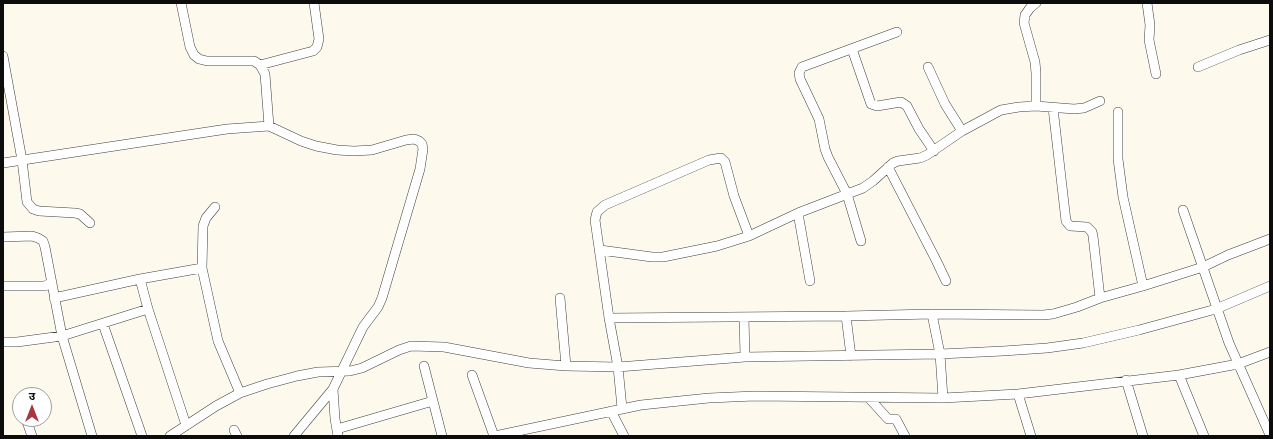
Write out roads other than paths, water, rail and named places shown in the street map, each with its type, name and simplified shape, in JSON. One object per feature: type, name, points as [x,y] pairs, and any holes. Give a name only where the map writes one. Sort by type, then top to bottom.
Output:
[{"type":"street","points":[[181,3],[190,46],[194,55],[199,59],[207,61],[254,61],[260,65],[265,74],[269,126]]},
{"type":"street","points":[[260,65],[313,51],[317,47],[318,39],[314,3]]},
{"type":"street","points":[[1147,3],[1150,25],[1149,40],[1156,74]]},
{"type":"street","points":[[1031,5],[1025,15],[1024,23],[1035,62],[1036,106]]},
{"type":"street","points":[[861,240],[847,194],[828,158],[819,119],[800,79],[799,73],[802,68],[897,32]]},
{"type":"street","points":[[1198,67],[1239,50],[1270,40]]},
{"type":"street","points":[[852,49],[871,104],[877,106],[901,102],[907,106],[919,129],[934,151]]},
{"type":"street","points":[[3,56],[22,160],[26,198],[30,206],[39,211],[80,214],[90,223]]},
{"type":"street","points":[[928,66],[945,104],[962,131]]},
{"type":"street","points":[[600,250],[652,257],[663,257],[717,246],[749,236],[798,213],[863,188],[888,167],[898,161],[920,158],[934,151],[962,131],[1000,110],[1036,106],[1053,108],[1084,108],[1100,101]]},
{"type":"street","points":[[1053,108],[1066,221],[1070,226],[1087,227],[1092,232],[1100,298]]},
{"type":"street","points":[[1118,112],[1118,159],[1123,197],[1143,286]]},
{"type":"street","points":[[3,163],[227,129],[269,126],[301,141],[316,146],[337,150],[372,150],[406,140],[414,139],[419,141],[422,144],[423,156],[420,169],[382,298],[378,307],[363,327],[333,389],[294,436]]},
{"type":"street","points":[[622,408],[618,367],[609,318],[595,220],[597,212],[600,208],[717,158],[721,158],[724,162],[734,196],[749,236]]},
{"type":"street","points":[[888,167],[946,281]]},
{"type":"street","points":[[215,207],[206,218],[203,226],[202,268],[218,340],[240,393]]},
{"type":"street","points":[[1183,210],[1204,267],[1222,326],[1270,435]]},
{"type":"street","points":[[798,213],[810,281]]},
{"type":"street","points":[[3,237],[32,236],[43,241],[47,254],[62,336],[92,436]]},
{"type":"street","points":[[609,318],[1053,314],[1100,298],[1204,267],[1228,255],[1270,239]]},
{"type":"street","points":[[54,298],[140,279],[202,268]]},
{"type":"street","points":[[140,279],[148,309],[186,425]]},
{"type":"street","points":[[3,286],[45,286],[52,282]]},
{"type":"street","points":[[170,436],[216,406],[240,393],[296,376],[318,372],[362,368],[399,350],[411,346],[423,345],[444,347],[530,363],[566,366],[618,367],[745,357],[940,354],[1047,348],[1083,343],[1139,330],[1216,309],[1270,286]]},
{"type":"street","points":[[560,298],[566,366]]},
{"type":"street","points":[[3,342],[17,342],[62,336],[148,309]]},
{"type":"street","points":[[932,314],[942,368],[943,398]]},
{"type":"street","points":[[846,316],[851,356]]},
{"type":"street","points":[[744,317],[745,357]]},
{"type":"street","points":[[103,324],[142,436]]},
{"type":"street","points":[[472,375],[494,436],[622,408],[669,402],[754,396],[943,398],[1018,394],[1126,380],[1179,375],[1238,364],[1270,352]]},
{"type":"street","points":[[424,366],[442,436]]},
{"type":"street","points":[[1179,375],[1204,436]]},
{"type":"street","points":[[1126,380],[1141,436]]},
{"type":"street","points":[[333,389],[337,433],[433,401]]},
{"type":"street","points":[[1018,394],[1031,436]]},
{"type":"street","points":[[868,397],[888,419],[896,419],[905,436]]},
{"type":"street","points":[[610,411],[624,436]]}]
